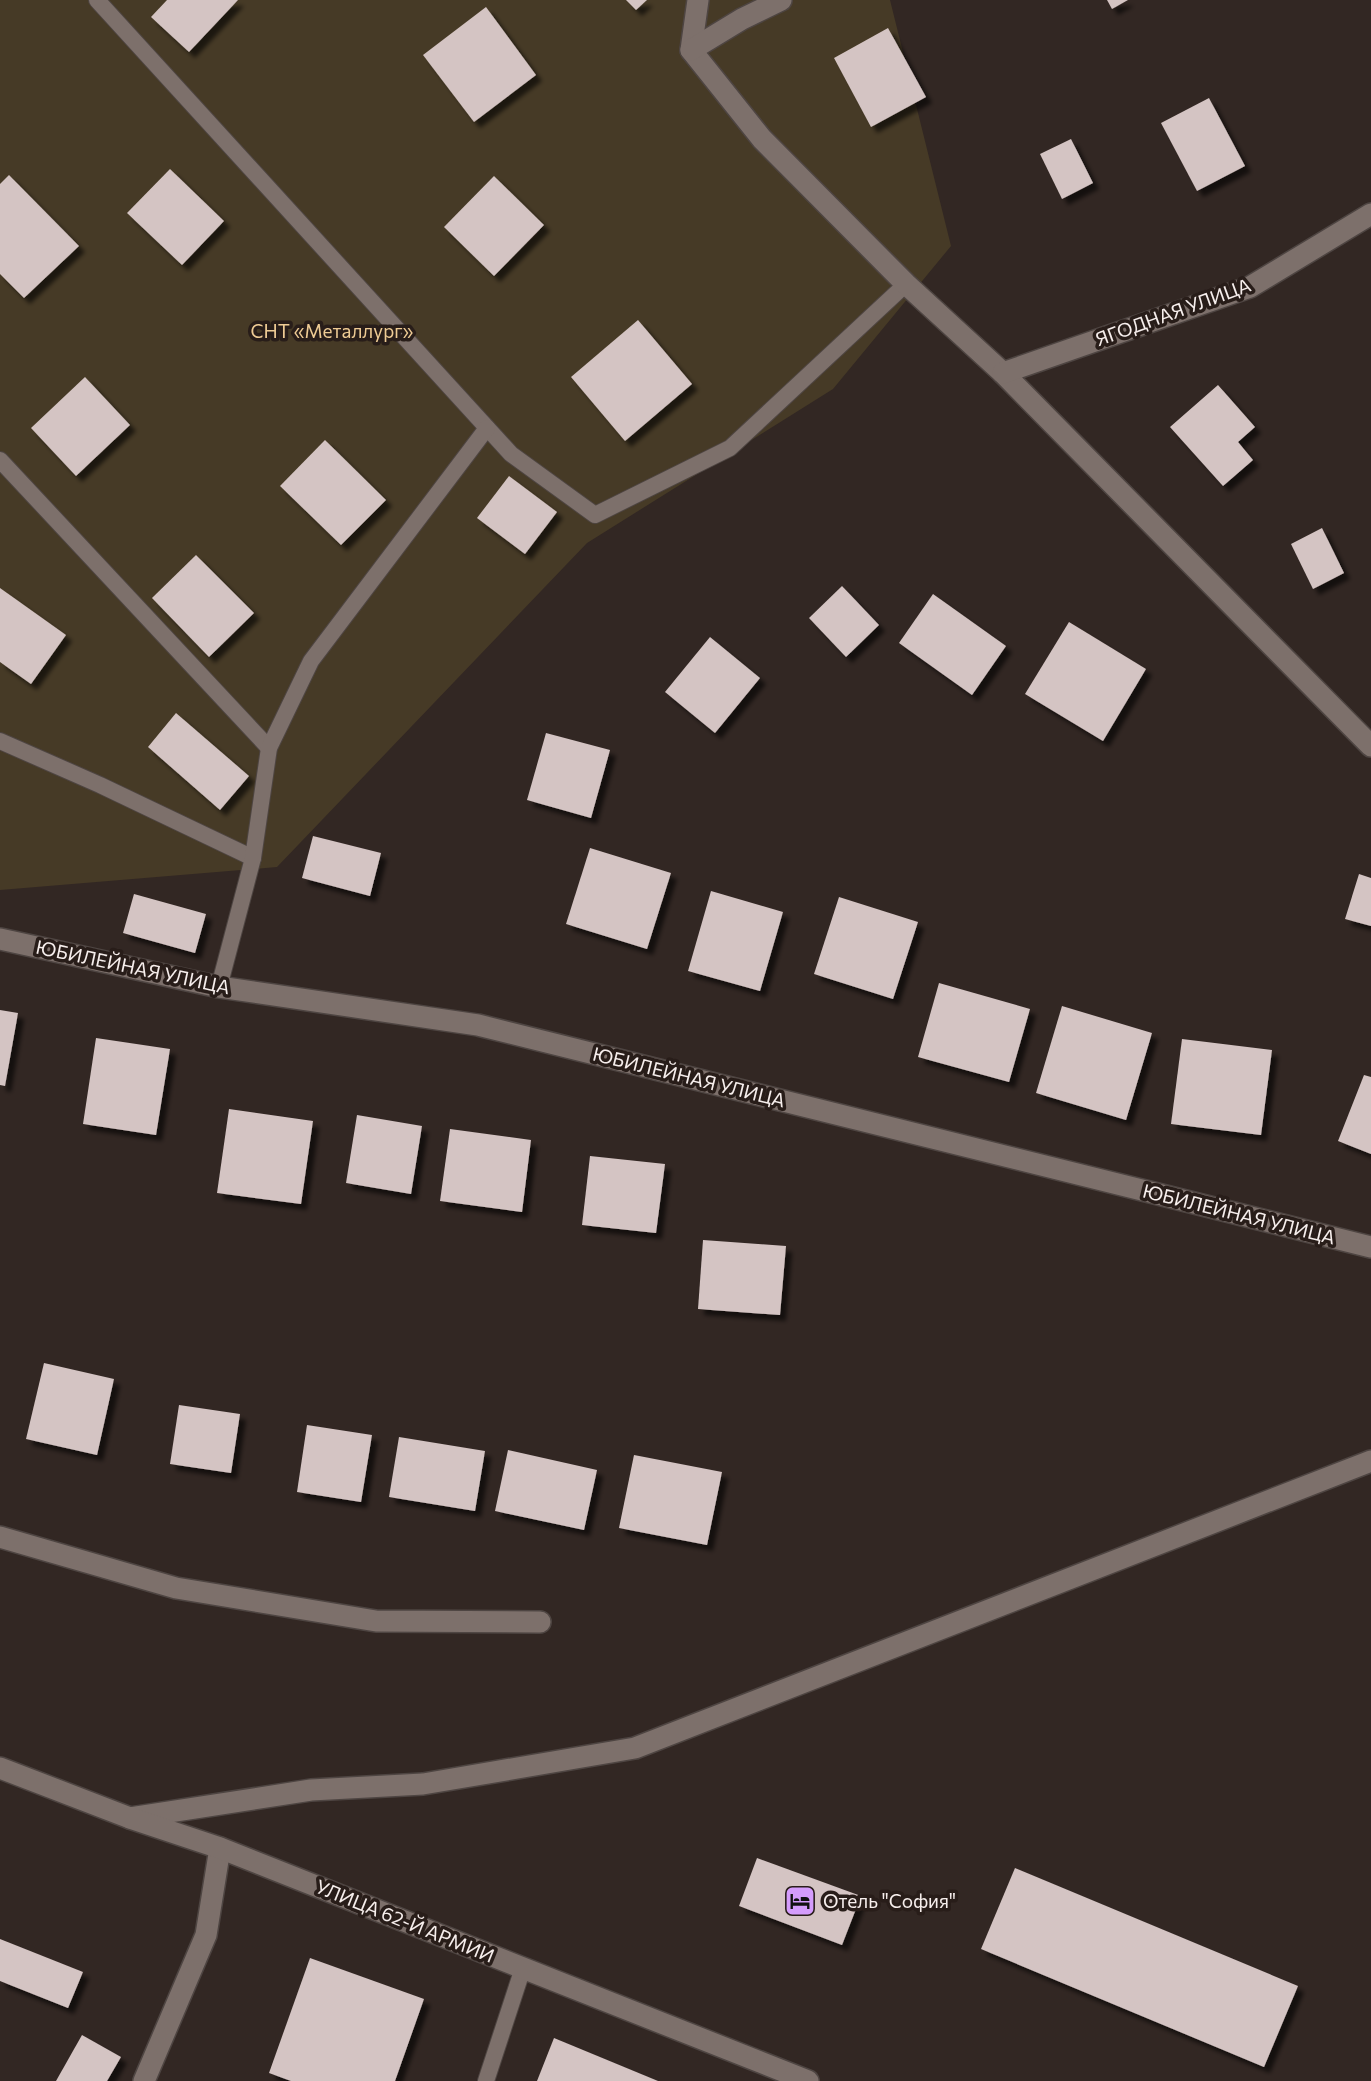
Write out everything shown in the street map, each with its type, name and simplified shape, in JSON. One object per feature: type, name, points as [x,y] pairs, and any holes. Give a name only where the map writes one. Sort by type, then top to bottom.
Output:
[{"type":"street","points":[[698,0],[691,50],[762,139],[906,284],[1003,373],[1371,746]]},
{"type":"street","points":[[691,50],[742,19],[782,0]]},
{"type":"street","name":"ЯГОДНАЯ УЛИЦА","points":[[1003,373],[1250,287],[1371,214]]},
{"type":"street","name":"ЮБИЛЕЙНАЯ УЛИЦА","points":[[0,939],[219,987],[478,1025],[1371,1247]]},
{"type":"street","points":[[130,1818],[311,1790],[424,1784],[635,1748],[1371,1461]]},
{"type":"street","points":[[0,1537],[176,1588],[376,1621],[540,1622]]},
{"type":"street","name":"УЛИЦА 62-Й АРМИИ","points":[[0,1768],[130,1818],[220,1848],[808,2081]]},
{"type":"street","points":[[144,2081],[206,1935],[220,1848]]},
{"type":"lane","points":[[97,0],[511,454],[596,515],[730,448],[906,284]]},
{"type":"lane","points":[[219,987],[253,858],[269,748],[312,661],[487,428]]},
{"type":"lane","points":[[0,460],[269,748]]},
{"type":"lane","points":[[0,741],[253,858]]},
{"type":"lane","points":[[486,2081],[523,1968]]},
{"type":"green space","name":"СНТ «Металлург»","points":[[0,0],[890,0],[951,246],[833,389],[587,543],[277,867],[0,890]]},
{"type":"building","points":[[167,0],[238,0],[189,52],[151,17]]},
{"type":"building","points":[[626,0],[647,0],[636,10]]},
{"type":"building","points":[[1107,0],[1128,0],[1112,9]]},
{"type":"building","points":[[486,7],[536,75],[474,122],[423,55]]},
{"type":"building","points":[[888,28],[926,97],[871,127],[834,58]]},
{"type":"building","points":[[1209,98],[1245,166],[1197,191],[1161,123]]},
{"type":"building","points":[[1071,139],[1093,183],[1062,199],[1040,154]]},
{"type":"building","points":[[170,169],[224,221],[182,265],[127,213]]},
{"type":"building","points":[[9,175],[79,246],[24,298],[0,274],[0,184]]},
{"type":"building","points":[[494,176],[544,225],[494,276],[444,227]]},
{"type":"building","points":[[638,320],[692,384],[625,441],[571,377]]},
{"type":"building","points":[[85,377],[130,425],[76,476],[31,428]]},
{"type":"building","points":[[1218,385],[1255,427],[1238,442],[1253,460],[1223,486],[1170,427]]},
{"type":"building","points":[[325,440],[386,500],[341,545],[280,486]]},
{"type":"building","points":[[509,476],[557,512],[525,554],[477,518]]},
{"type":"building","points":[[1322,528],[1344,573],[1313,589],[1291,544]]},
{"type":"building","points":[[196,555],[254,613],[209,657],[152,598]]},
{"type":"building","points":[[842,586],[879,625],[846,657],[809,618]]},
{"type":"building","points":[[0,588],[66,635],[31,684],[0,662]]},
{"type":"building","points":[[933,594],[1006,646],[972,695],[899,643]]},
{"type":"building","points":[[1069,622],[1146,669],[1103,741],[1025,694]]},
{"type":"building","points":[[710,637],[760,678],[715,733],[665,692]]},
{"type":"building","points":[[176,713],[249,776],[220,810],[148,747]]},
{"type":"building","points":[[546,733],[610,750],[591,818],[527,800]]},
{"type":"building","points":[[313,836],[381,853],[370,896],[302,878]]},
{"type":"building","points":[[590,848],[671,873],[647,949],[566,924]]},
{"type":"building","points":[[1359,874],[1371,878],[1371,926],[1345,919]]},
{"type":"building","points":[[711,891],[783,912],[760,991],[688,971]]},
{"type":"building","points":[[134,894],[206,914],[195,953],[123,933]]},
{"type":"building","points":[[839,897],[918,922],[893,999],[814,974]]},
{"type":"building","points":[[939,983],[1030,1009],[1009,1082],[918,1057]]},
{"type":"building","points":[[1062,1006],[1152,1033],[1126,1120],[1036,1093]]},
{"type":"building","points":[[0,1010],[18,1013],[5,1086],[0,1085]]},
{"type":"building","points":[[96,1038],[170,1049],[156,1135],[83,1124]]},
{"type":"building","points":[[1182,1039],[1272,1050],[1261,1135],[1171,1124]]},
{"type":"building","points":[[1364,1075],[1371,1077],[1371,1154],[1338,1141]]},
{"type":"building","points":[[229,1109],[313,1121],[301,1204],[217,1193]]},
{"type":"building","points":[[357,1115],[422,1126],[411,1194],[346,1183]]},
{"type":"building","points":[[450,1129],[531,1140],[522,1212],[440,1201]]},
{"type":"building","points":[[590,1156],[665,1164],[656,1233],[582,1225]]},
{"type":"building","points":[[703,1240],[786,1246],[780,1315],[698,1309]]},
{"type":"building","points":[[44,1363],[114,1379],[97,1455],[26,1439]]},
{"type":"building","points":[[179,1405],[240,1414],[231,1473],[170,1464]]},
{"type":"building","points":[[307,1425],[372,1435],[361,1502],[297,1492]]},
{"type":"building","points":[[399,1437],[485,1451],[475,1511],[389,1497]]},
{"type":"building","points":[[508,1450],[597,1470],[584,1530],[495,1511]]},
{"type":"building","points":[[634,1455],[722,1472],[707,1545],[619,1528]]},
{"type":"building","name":"Отель \"София\"","points":[[757,1858],[861,1896],[842,1945],[739,1906]]},
{"type":"building","points":[[1015,1868],[1298,1986],[1264,2067],[981,1949]]},
{"type":"building","points":[[0,1939],[83,1972],[68,2008],[0,1981]]},
{"type":"building","points":[[310,1958],[424,1999],[395,2081],[291,2081],[269,2073]]},
{"type":"building","points":[[82,2035],[121,2057],[107,2081],[56,2081]]},
{"type":"building","points":[[554,2038],[658,2081],[537,2081]]},
{"type":"place","name":"Отель \"София\"","points":[[800,1901]]}]
